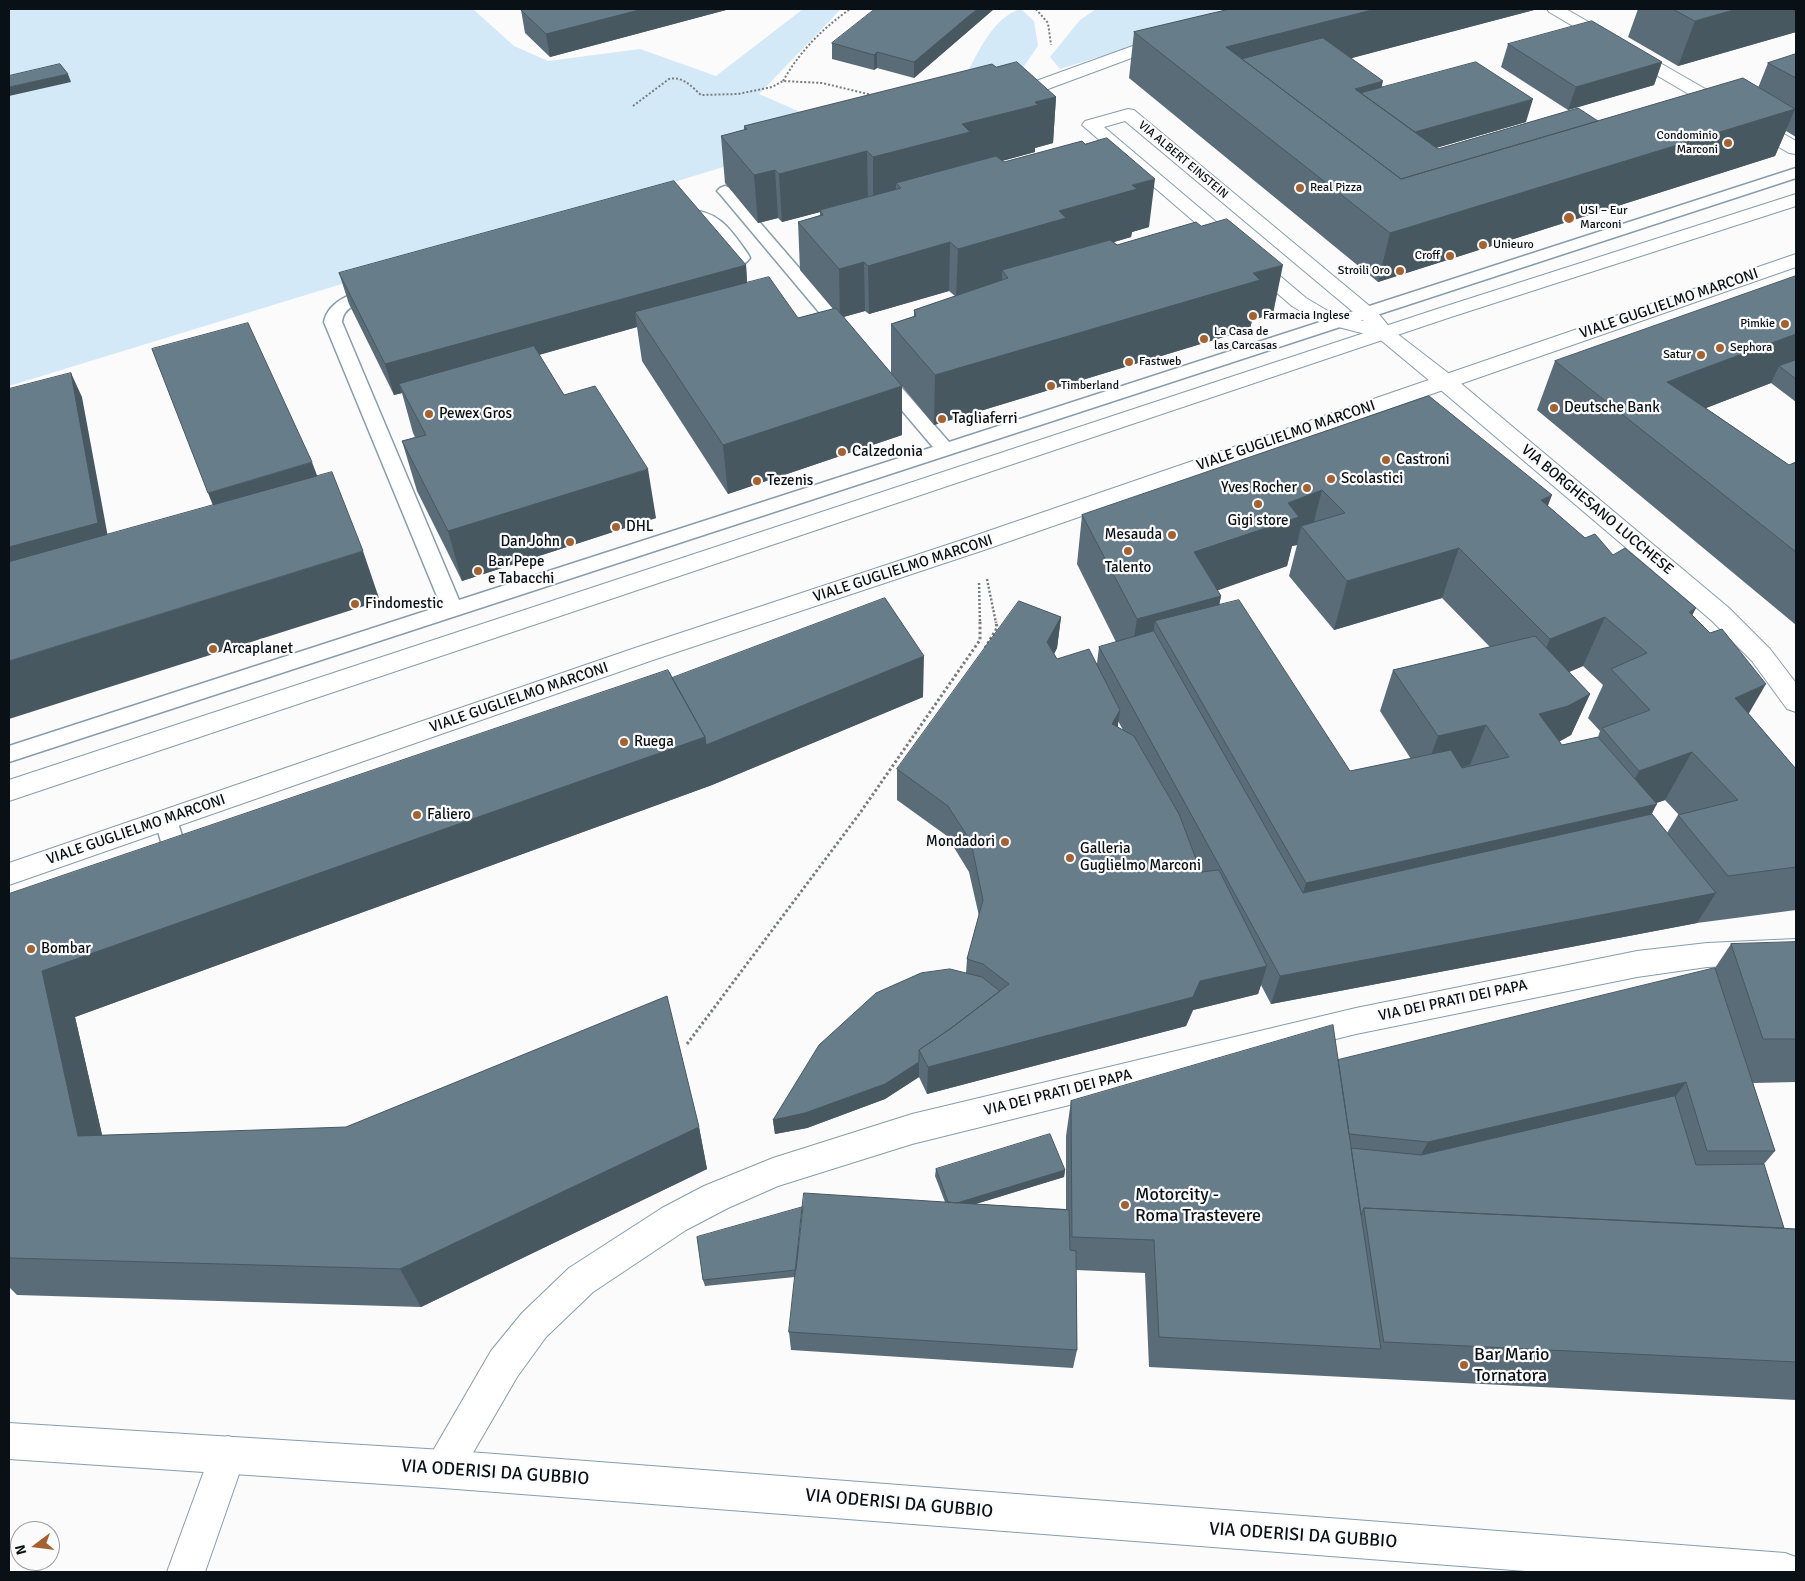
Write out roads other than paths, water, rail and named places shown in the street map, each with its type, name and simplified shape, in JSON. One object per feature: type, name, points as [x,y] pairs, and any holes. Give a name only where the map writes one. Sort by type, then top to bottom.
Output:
[{"type":"main road","points":[[1555,9],[1796,149]]},
{"type":"main road","points":[[1042,85],[1179,34]]},
{"type":"main road","name":"VIA ALBERT EINSTEIN","points":[[1128,114],[1376,322],[1384,333],[1326,318],[1299,302],[1091,125],[1128,114]]},
{"type":"main road","points":[[9,792],[1384,333],[1796,200]]},
{"type":"main road","name":"VIALE GUGLIELMO MARCONI","points":[[9,874],[644,654],[979,544],[1796,260]]},
{"type":"main road","name":"VIA BORGHESANO LUCCHESE","points":[[1384,333],[1444,381],[1734,627],[1774,670],[1796,702]]},
{"type":"main road","name":"VIA DEI PRATI DEI PAPA","points":[[443,1469],[515,1348],[534,1326],[581,1280],[674,1219],[716,1197],[773,1173],[912,1129],[1356,1021],[1637,964],[1707,955],[1796,951]]},
{"type":"main road","name":"VIA ODERISI DA GUBBIO","points":[[10,1440],[443,1469],[1558,1564],[1785,1572]]},
{"type":"main road","points":[[186,1572],[228,1454]]},
{"type":"lane","points":[[9,754],[1796,173]]},
{"type":"lane","points":[[725,191],[858,347]]},
{"type":"lane","points":[[656,221],[696,213],[704,214],[712,220],[742,258],[737,263],[701,273]]},
{"type":"lane","points":[[396,290],[348,302],[337,307],[333,315],[333,322],[452,610]]},
{"type":"lane","points":[[870,362],[946,449]]},
{"type":"lane","points":[[166,820],[186,890]]},
{"type":"place","name":"Condominio Marconi","points":[[1728,143]]},
{"type":"place","name":"Real Pizza","points":[[1300,188]]},
{"type":"place","name":"USI – Eur Marconi","points":[[1569,218]]},
{"type":"place","name":"Unieuro","points":[[1483,245]]},
{"type":"place","name":"Croff","points":[[1450,256]]},
{"type":"place","name":"Stroili Oro","points":[[1400,271]]},
{"type":"place","name":"Farmacia Inglese","points":[[1253,316]]},
{"type":"place","name":"Pimkie","points":[[1785,324]]},
{"type":"place","name":"La Casa de las Carcasas","points":[[1204,339]]},
{"type":"place","name":"Sephora","points":[[1720,348]]},
{"type":"place","name":"Satur","points":[[1701,355]]},
{"type":"place","name":"Fastweb","points":[[1129,362]]},
{"type":"place","name":"Timberland","points":[[1051,386]]},
{"type":"place","name":"Deutsche Bank","points":[[1554,408]]},
{"type":"place","name":"Pewex Gros","points":[[429,414]]},
{"type":"place","name":"Tagliaferri","points":[[942,419]]},
{"type":"place","name":"Calzedonia","points":[[842,452]]},
{"type":"place","name":"Castroni","points":[[1386,460]]},
{"type":"place","name":"Scolastici","points":[[1331,479]]},
{"type":"place","name":"Tezenis","points":[[757,481]]},
{"type":"place","name":"Yves Rocher","points":[[1307,488]]},
{"type":"place","name":"Gigi store","points":[[1258,504]]},
{"type":"place","name":"DHL","points":[[616,527]]},
{"type":"place","name":"Mesauda","points":[[1172,535]]},
{"type":"place","name":"Dan John","points":[[570,542]]},
{"type":"place","name":"Talento","points":[[1128,551]]},
{"type":"place","name":"Bar Pepe e Tabacchi","points":[[478,571]]},
{"type":"place","name":"Findomestic","points":[[355,604]]},
{"type":"place","name":"Arcaplanet","points":[[213,649]]},
{"type":"place","name":"Ruega","points":[[624,742]]},
{"type":"place","name":"Faliero","points":[[417,815]]},
{"type":"place","name":"Mondadori","points":[[1005,842]]},
{"type":"place","name":"Galleria Guglielmo Marconi","points":[[1070,858]]},
{"type":"place","name":"Bombar","points":[[31,949]]},
{"type":"place","name":"Motorcity - Roma Trastevere","points":[[1125,1205]]},
{"type":"place","name":"Bar Mario Tornatora","points":[[1464,1365]]}]
